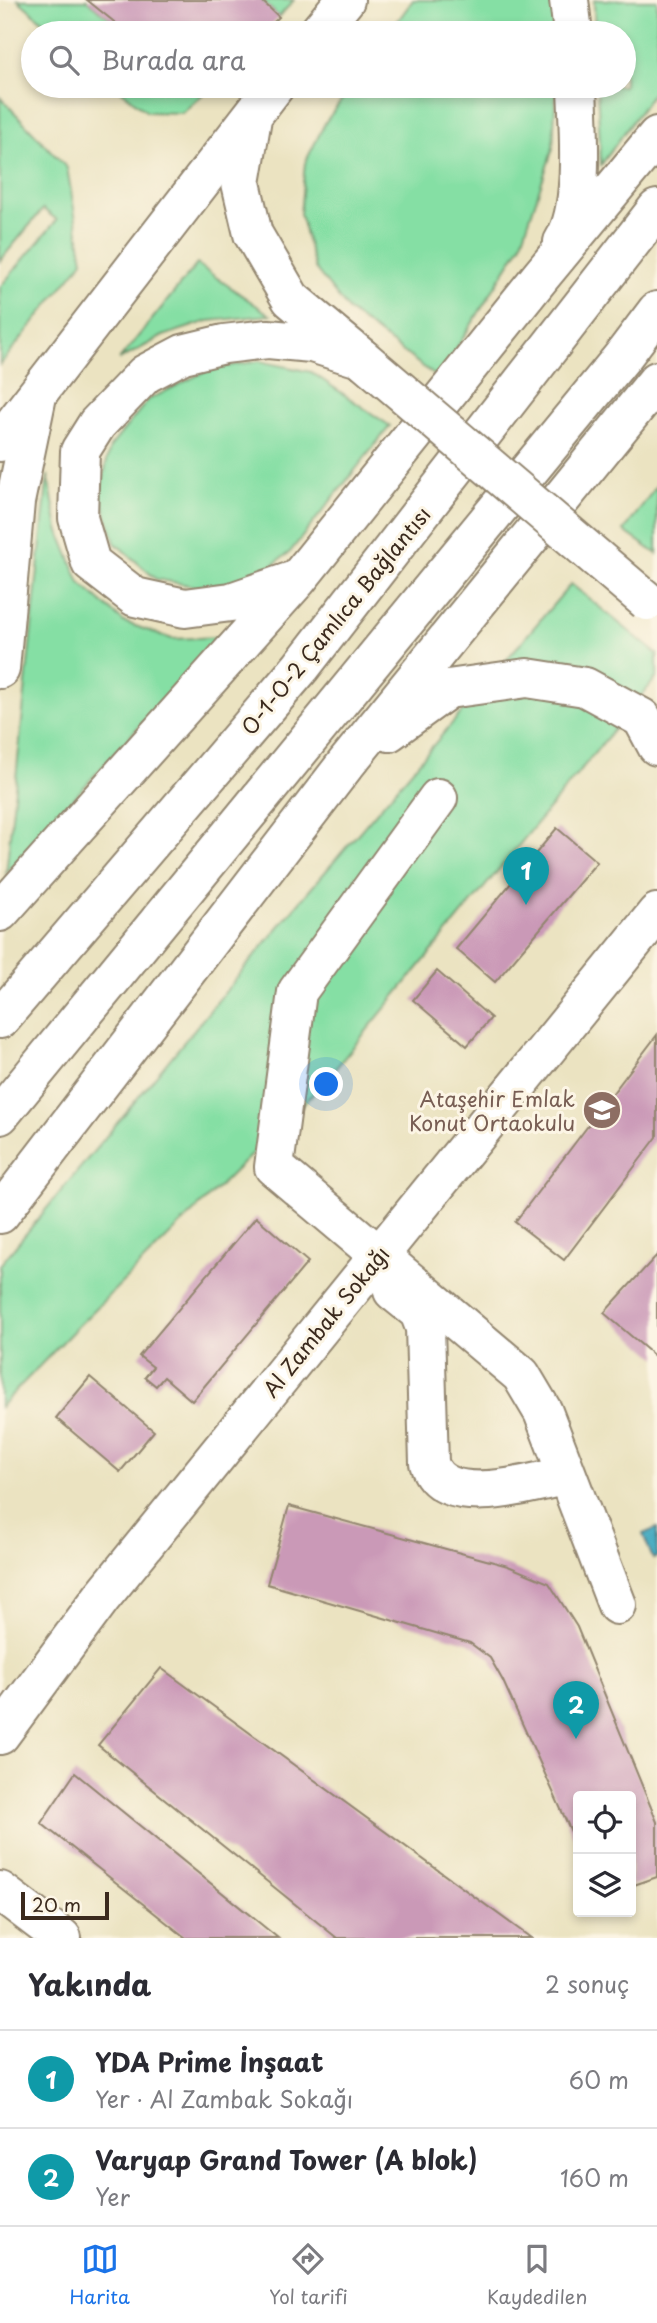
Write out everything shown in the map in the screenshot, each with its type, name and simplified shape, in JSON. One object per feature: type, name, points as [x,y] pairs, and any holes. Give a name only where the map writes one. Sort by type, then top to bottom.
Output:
[{"type":"main road","points":[[328,21],[345,0]]},
{"type":"main road","points":[[569,0],[572,21]]},
{"type":"main road","points":[[541,276],[570,231],[580,172],[577,98]]},
{"type":"main road","points":[[264,99],[241,183],[253,234],[291,299],[654,605]]},
{"type":"main road","points":[[0,442],[264,99]]},
{"type":"main road","points":[[0,912],[296,580],[657,136]]},
{"type":"main road","name":"O-1-O-2 Çamlıca Bağlantısı","points":[[0,1019],[301,667],[657,209]]},
{"type":"main road","points":[[0,1115],[623,356],[657,311]]},
{"type":"main road","points":[[296,580],[231,602],[185,608],[135,597],[91,563],[78,518],[80,451],[97,424],[145,374],[183,354],[225,344],[268,339],[312,343],[363,359]]},
{"type":"main road","points":[[0,1214],[345,765],[655,385]]},
{"type":"main road","points":[[0,669],[15,502],[37,396]]},
{"type":"main road","points":[[345,765],[448,689],[527,678],[585,687],[642,718],[657,746]]},
{"type":"main road","points":[[438,798],[297,992],[274,1167],[373,1263],[419,1312],[427,1345],[429,1463],[435,1477],[449,1486],[487,1490],[513,1488],[567,1475]]},
{"type":"main road","name":"Al Zambak Sokağı","points":[[0,1735],[102,1597],[657,913]]},
{"type":"main road","points":[[373,1263],[462,1327],[521,1375],[543,1412],[617,1605]]},
{"type":"main road","points":[[427,1345],[431,1338],[444,1328],[462,1327]]},
{"type":"main road","points":[[0,1705],[34,1689]]},
{"type":"main road","points":[[0,1891],[62,1938]]},
{"type":"green space","points":[[18,0],[87,0],[113,21],[42,21]]},
{"type":"green space","points":[[261,0],[294,0],[279,17]]},
{"type":"green space","points":[[413,0],[556,0],[557,21],[398,21]]},
{"type":"green space","points":[[594,0],[657,0],[657,87],[601,165],[598,98],[636,98],[636,21],[595,21]]},
{"type":"green space","points":[[0,97],[67,168],[83,261],[0,365],[0,287],[57,220],[43,209],[0,261]]},
{"type":"green space","points":[[130,98],[199,98],[182,113],[147,112]]},
{"type":"green space","points":[[343,98],[555,98],[553,148],[521,245],[438,378],[349,311],[315,268],[300,214],[305,163],[325,123]]},
{"type":"green space","points":[[197,264],[270,315],[208,321],[163,336],[119,360]]},
{"type":"green space","points":[[259,361],[311,372],[390,426],[290,552],[252,580],[199,587],[156,579],[115,543],[100,493],[110,447],[148,400],[210,369]]},
{"type":"green space","points":[[48,475],[58,529],[80,583],[124,622],[172,639],[220,637],[6,873]]},
{"type":"green space","points":[[657,485],[657,554],[624,531]]},
{"type":"green space","points":[[571,584],[657,654],[657,677],[322,1085],[78,1326],[0,1407],[0,1265],[291,912]]},
{"type":"water","points":[[657,1528],[657,1557],[653,1559],[643,1534]]},
{"type":"building","points":[[87,0],[261,0],[279,17],[275,21],[113,21]]},
{"type":"building","points":[[557,828],[597,862],[495,982],[456,949]]},
{"type":"building","points":[[437,971],[491,1018],[467,1046],[413,1000]]},
{"type":"building","points":[[657,1035],[657,1137],[564,1260],[515,1222]]},
{"type":"building","points":[[256,1217],[308,1262],[192,1401],[164,1377],[156,1386],[145,1377],[153,1367],[139,1356]]},
{"type":"building","points":[[657,1255],[657,1358],[604,1313]]},
{"type":"building","points":[[90,1377],[154,1431],[120,1472],[56,1418]]},
{"type":"building","points":[[289,1506],[508,1566],[549,1583],[577,1627],[657,1822],[657,1877],[636,1884],[636,1791],[573,1791],[573,1836],[490,1658],[470,1643],[267,1584]]},
{"type":"building","points":[[161,1668],[531,1938],[337,1938],[98,1745]]},
{"type":"building","points":[[75,1773],[278,1938],[186,1938],[41,1823]]},
{"type":"place","name":"YDA Prime İnşaat","points":[[526,905]]},
{"type":"place","name":"Ataşehir Emlak Konut Ortaokulu","points":[[602,1110]]},
{"type":"place","name":"Varyap Grand Tower (A blok)","points":[[576,1739]]}]
